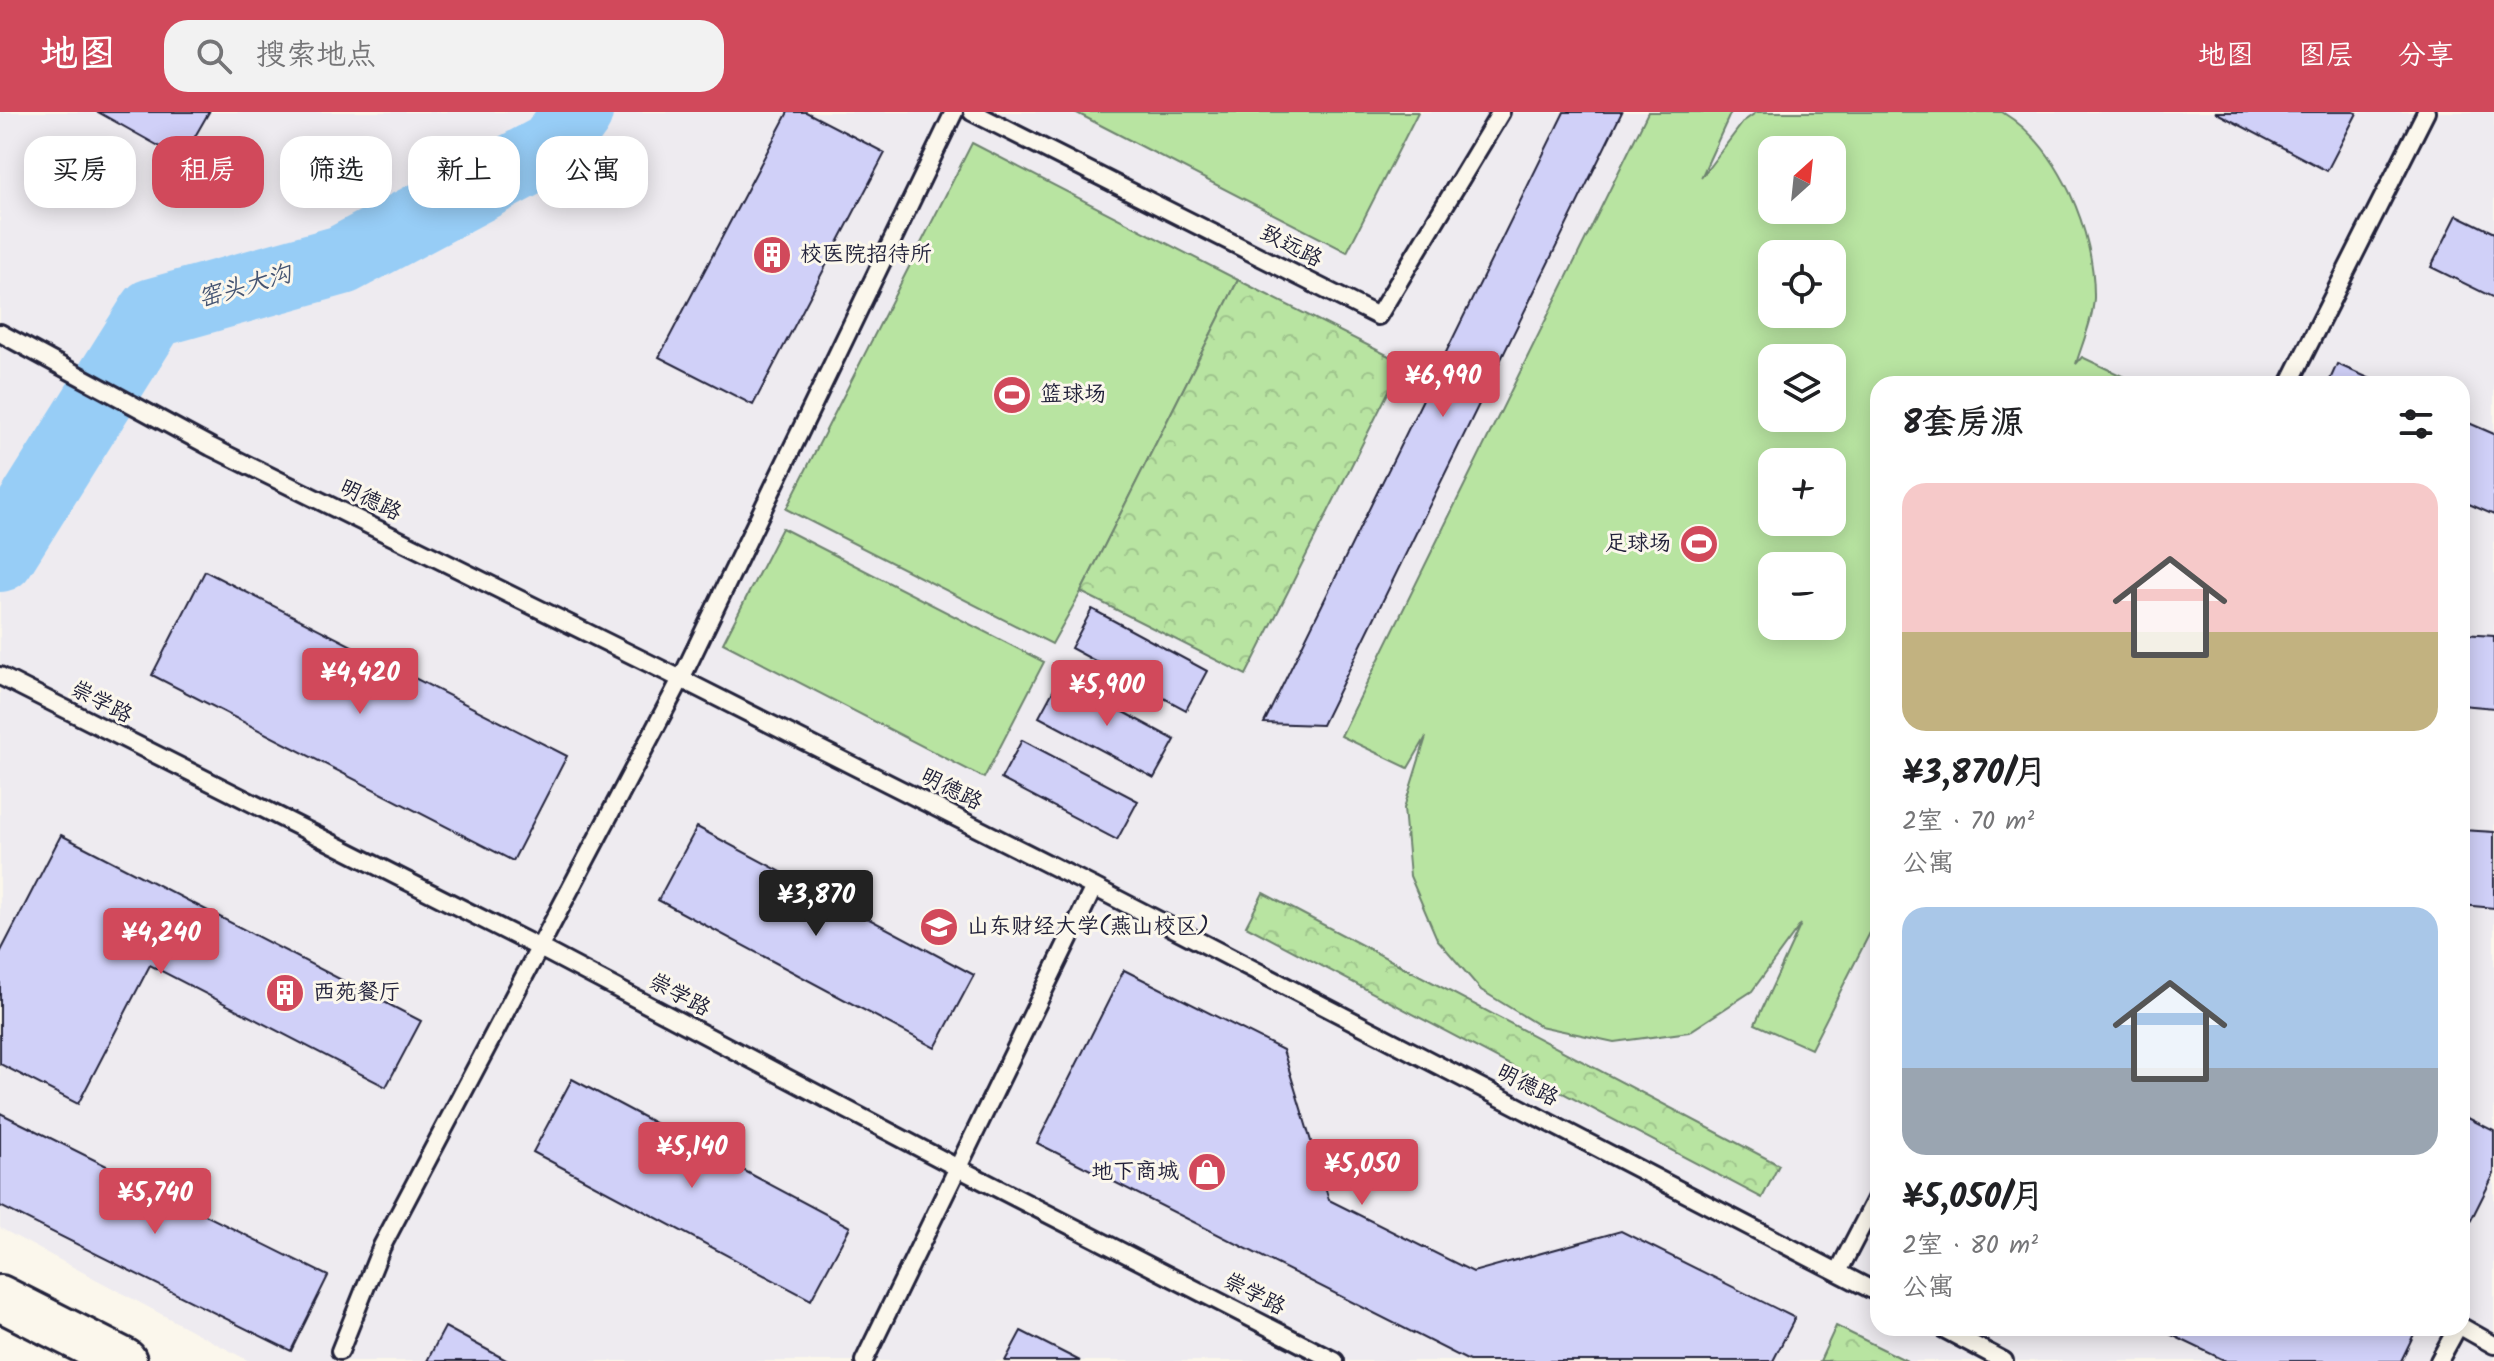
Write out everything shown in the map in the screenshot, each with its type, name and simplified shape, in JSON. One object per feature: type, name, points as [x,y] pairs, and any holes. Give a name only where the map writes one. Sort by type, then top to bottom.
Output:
[{"type":"main road","points":[[0,1298],[124,1361]]},
{"type":"lane","points":[[340,1351],[382,1246],[681,679],[954,112]]},
{"type":"lane","name":"致远路","points":[[972,112],[1378,316],[1501,112]]},
{"type":"lane","points":[[2293,376],[2426,112]]},
{"type":"lane","name":"明德路","points":[[2,334],[211,447],[1094,887],[1870,1289]]},
{"type":"lane","name":"崇学路","points":[[0,676],[538,947],[958,1168],[1335,1361]]},
{"type":"lane","points":[[864,1361],[1094,887]]},
{"type":"lane","points":[[1838,1272],[1870,1210]]},
{"type":"lane","points":[[2470,1333],[2494,1345]]},
{"type":"lane","points":[[1957,1336],[2004,1361]]},
{"type":"lane","points":[[2439,1361],[2454,1336]]},
{"type":"shaded area","name":"山东财经大学(燕山校区)","points":[[0,112],[2494,112],[2494,1361],[249,1361],[0,1228]]},
{"type":"green space","points":[[1075,112],[1418,112],[1347,252]]},
{"type":"green space","points":[[1648,112],[1731,112],[1701,178],[1744,121],[1757,112],[2002,112],[2023,127],[2057,169],[2081,219],[2088,246],[2094,298],[2076,364],[2082,357],[2122,376],[1870,376],[1870,933],[1811,1049],[1755,1024],[1801,924],[1752,991],[1689,1032],[1614,1042],[1540,1026],[1481,990],[1437,939],[1410,876],[1404,808],[1426,737],[1408,768],[1341,736]]},
{"type":"green space","name":"篮球场","points":[[972,143],[1238,280],[1052,644],[786,509]]},
{"type":"green space","points":[[1238,280],[1403,363],[1246,675],[1081,592]]},
{"type":"green space","points":[[782,528],[1044,662],[984,778],[723,643]]},
{"type":"green space","points":[[1263,893],[1779,1165],[1762,1198],[1246,926]]},
{"type":"green space","points":[[1836,1326],[1907,1361],[1820,1361]]},
{"type":"building","points":[[98,112],[209,112],[195,136],[152,136],[152,142]]},
{"type":"building","name":"校医院招待所","points":[[788,112],[806,112],[885,153],[753,405],[659,357]]},
{"type":"building","points":[[1564,112],[1622,112],[1322,725],[1264,723]]},
{"type":"building","points":[[2215,112],[2354,112],[2357,113],[2327,171]]},
{"type":"building","points":[[2457,215],[2494,233],[2494,298],[2431,267]]},
{"type":"building","points":[[2337,364],[2364,376],[2332,376]]},
{"type":"building","points":[[2470,424],[2494,434],[2494,515],[2470,504]]},
{"type":"building","points":[[205,571],[567,756],[513,861],[152,675]]},
{"type":"building","points":[[1092,609],[1207,671],[1186,710],[1071,648]]},
{"type":"building","points":[[2470,634],[2494,636],[2494,708],[2470,706]]},
{"type":"building","points":[[1060,678],[1175,740],[1154,778],[1039,717]]},
{"type":"building","points":[[1022,740],[1138,801],[1117,840],[1001,779]]},
{"type":"building","points":[[697,827],[974,975],[935,1048],[658,900]]},
{"type":"building","points":[[2470,830],[2494,832],[2494,908],[2470,906]]},
{"type":"building","name":"西苑餐厅","points":[[61,835],[421,1021],[386,1087],[150,965],[78,1104],[0,1064],[0,953]]},
{"type":"building","name":"地下商城","points":[[1124,970],[1283,1050],[1329,1200],[1473,1272],[1621,1231],[1795,1318],[1773,1361],[1469,1361],[1037,1143]]},
{"type":"building","points":[[572,1079],[850,1227],[811,1300],[533,1152]]},
{"type":"building","points":[[0,1113],[328,1276],[291,1351],[0,1206]]},
{"type":"building","points":[[2470,1119],[2494,1131],[2494,1174],[2470,1222]]},
{"type":"building","points":[[445,1327],[508,1361],[427,1361]]},
{"type":"building","points":[[1021,1331],[1080,1361],[1005,1361]]},
{"type":"building","points":[[2174,1336],[2413,1336],[2401,1361],[2226,1361]]},
{"type":"waterway","name":"窑头大沟","points":[[0,557],[153,313],[342,260],[552,148],[578,112]]},
{"type":"place","name":"校医院招待所","points":[[772,255]]},
{"type":"place","name":"篮球场","points":[[1012,395]]},
{"type":"place","name":"足球场","points":[[1699,544]]},
{"type":"place","name":"山东财经大学(燕山校区)","points":[[939,927]]},
{"type":"place","name":"西苑餐厅","points":[[285,993]]},
{"type":"place","name":"地下商城","points":[[1207,1172]]}]
